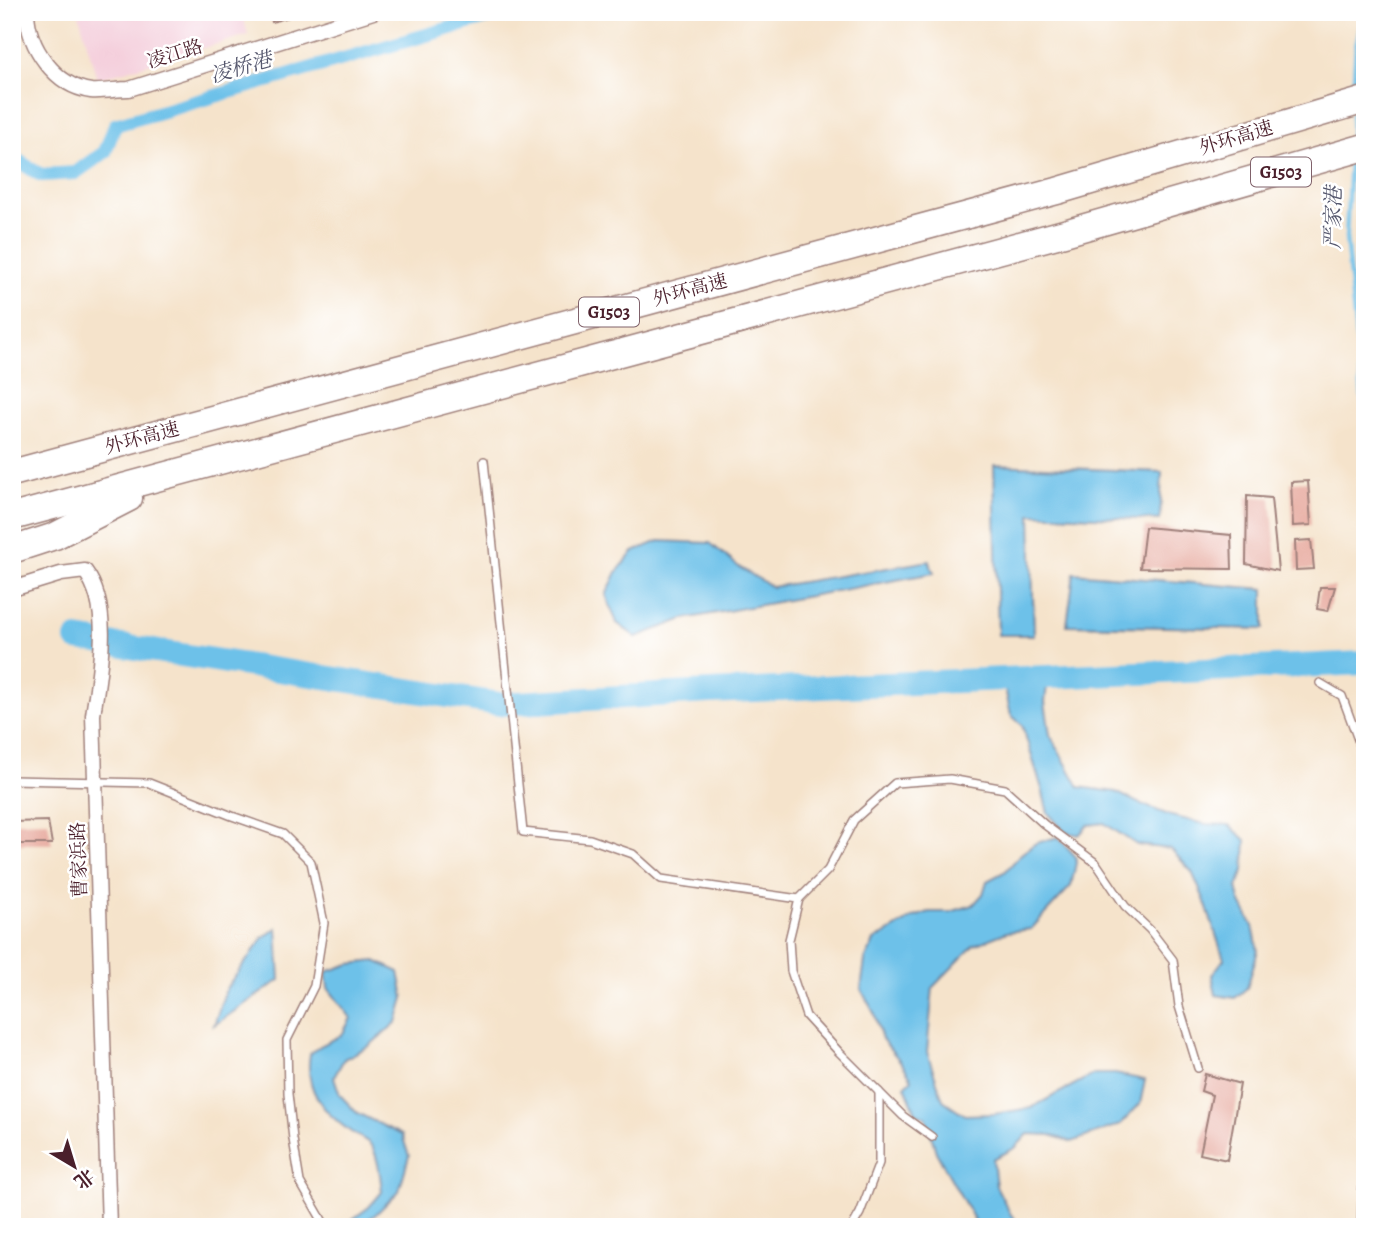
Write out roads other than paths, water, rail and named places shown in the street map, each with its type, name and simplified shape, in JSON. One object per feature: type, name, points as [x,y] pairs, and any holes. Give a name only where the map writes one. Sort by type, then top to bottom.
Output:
[{"type":"highway","name":"外环高速","points":[[12,473],[1030,198],[1365,100]]},
{"type":"highway","name":"G1503","points":[[12,517],[1198,196],[1365,147]]},
{"type":"highway","points":[[12,463],[175,429]]},
{"type":"highway","points":[[12,550],[55,536],[175,474]]},
{"type":"street","name":"凌江路","points":[[27,12],[27,22],[35,46],[53,71],[70,85],[92,91],[129,89],[373,12]]},
{"type":"street","name":"曹家浜路","points":[[12,589],[61,574],[85,571],[102,616],[93,715],[109,1227]]},
{"type":"lane","points":[[484,461],[523,832],[590,839],[633,854],[661,879],[799,899]]},
{"type":"lane","points":[[1320,682],[1342,696],[1360,746],[1365,808]]},
{"type":"lane","points":[[932,1137],[904,1116],[807,1016],[791,971],[789,940],[799,899],[828,870],[854,820],[895,783],[950,779],[1005,789],[1045,825],[1096,863],[1125,905],[1150,930],[1173,960],[1179,1006],[1198,1068]]},
{"type":"lane","points":[[12,780],[149,783],[283,834],[312,862],[324,923],[314,986],[287,1040],[288,1094],[300,1182],[326,1227]]},
{"type":"lane","points":[[852,1227],[879,1163],[880,1092]]},
{"type":"lane","points":[[1361,1227],[1365,1124]]},
{"type":"water","points":[[994,465],[1162,472],[1160,520],[1031,514],[1034,635],[998,635]]},
{"type":"water","points":[[659,541],[710,543],[739,567],[772,587],[929,561],[934,573],[684,619],[636,637],[617,623],[606,595],[617,572],[633,552]]},
{"type":"water","points":[[1074,573],[1264,589],[1264,629],[1067,625]]},
{"type":"water","points":[[1048,677],[1045,702],[1050,735],[1079,787],[1116,792],[1171,816],[1205,824],[1229,825],[1246,840],[1244,871],[1237,887],[1240,901],[1253,926],[1258,950],[1247,988],[1235,998],[1216,995],[1212,975],[1224,959],[1192,872],[1171,849],[1137,845],[1104,823],[1088,825],[1079,835],[1065,832],[1048,813],[1022,725],[1011,715],[1003,680]]},
{"type":"water","points":[[1058,837],[1077,858],[1071,886],[1031,929],[1007,932],[974,945],[933,987],[927,1052],[943,1100],[965,1115],[994,1114],[1031,1108],[1094,1074],[1115,1074],[1145,1080],[1140,1104],[1121,1124],[1072,1142],[1050,1135],[1028,1134],[1015,1148],[993,1159],[996,1186],[1020,1227],[984,1227],[976,1223],[936,1152],[926,1117],[916,1113],[905,1086],[912,1079],[882,1039],[874,1013],[861,989],[865,960],[874,941],[912,918],[929,912],[950,912],[973,905],[983,894],[987,881],[1006,871],[1021,854],[1036,843]]},
{"type":"water","points":[[277,928],[280,980],[214,1025],[226,989],[264,937]]},
{"type":"water","points":[[375,961],[399,972],[404,998],[397,1022],[369,1046],[344,1059],[334,1077],[340,1095],[357,1113],[402,1135],[409,1156],[399,1191],[376,1214],[358,1227],[342,1227],[369,1207],[382,1192],[379,1167],[370,1144],[341,1124],[318,1099],[310,1079],[310,1054],[342,1035],[351,1018],[328,988],[326,972],[350,964]]},
{"type":"waterway","name":"凌桥港","points":[[12,157],[41,175],[75,173],[105,152],[115,125],[506,12]]},
{"type":"waterway","name":"严家港","points":[[1353,94],[1356,46],[1364,12]]},
{"type":"waterway","name":"严家港","points":[[1351,143],[1352,114]]},
{"type":"waterway","name":"严家港","points":[[1350,159],[1346,238],[1365,424]]},
{"type":"waterway","points":[[77,639],[500,704],[1365,663]]}]
